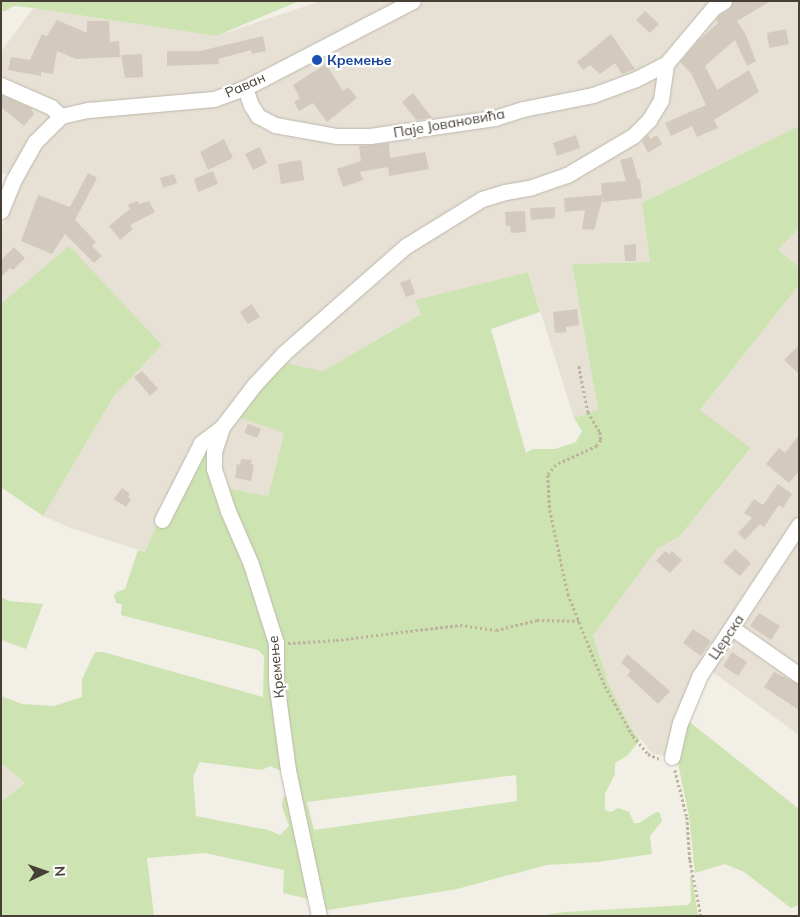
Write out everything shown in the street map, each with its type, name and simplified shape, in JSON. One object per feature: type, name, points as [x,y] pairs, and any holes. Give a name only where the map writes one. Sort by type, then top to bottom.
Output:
[{"type":"street","name":"Раван","points":[[61,116],[88,110],[214,98],[245,88],[413,1]]},
{"type":"street","points":[[666,64],[713,8],[724,1]]},
{"type":"street","name":"Паје Јовановића","points":[[245,88],[258,116],[275,125],[337,136],[370,136],[495,118],[523,109],[593,95],[636,79],[666,64]]},
{"type":"street","name":"Кремење","points":[[162,520],[202,443],[222,427],[254,384],[284,353],[406,246],[482,199],[532,187],[567,175],[633,136],[649,120],[661,100],[666,64]]},
{"type":"street","points":[[1,85],[51,107],[61,116],[30,148],[1,211]]},
{"type":"street","name":"Кремење","points":[[222,427],[214,452],[214,469],[228,511],[251,564],[276,643],[276,681],[288,770],[319,916]]},
{"type":"street","name":"Церска","points":[[672,757],[680,723],[700,675],[799,525]]},
{"type":"street","points":[[732,628],[799,674]]},
{"type":"path","points":[[580,366],[588,412],[600,432],[601,440],[597,446],[556,465],[548,474],[550,510],[568,594],[605,686],[633,736],[648,754],[668,760],[672,757],[687,817],[690,860],[701,916]]},
{"type":"path","points":[[276,643],[336,640],[460,625],[496,630],[537,620],[579,621]]},
{"type":"shaded area","points":[[321,1],[799,1],[799,126],[642,203],[650,262],[572,264],[598,411],[574,418],[528,272],[415,300],[422,313],[323,371],[234,416],[284,433],[268,496],[222,487],[145,552],[71,528],[43,516],[114,396],[162,345],[1,304],[1,228],[22,176],[1,173],[1,52],[33,8],[216,36]]},
{"type":"shaded area","points":[[799,228],[799,267],[778,250]]},
{"type":"shaded area","points":[[799,285],[799,735],[710,670],[667,757],[652,753],[630,726],[608,682],[593,636],[657,549],[679,537],[751,449],[700,410]]},
{"type":"shaded area","points":[[1,763],[25,783],[1,802]]},
{"type":"green space","points":[[1,1],[299,1],[216,36],[33,8],[14,6],[1,11]]},
{"type":"green space","points":[[799,126],[799,228],[778,250],[799,267],[799,285],[700,410],[751,448],[679,537],[657,549],[593,636],[608,682],[630,726],[640,740],[628,755],[615,763],[615,774],[605,794],[605,810],[611,812],[618,808],[629,812],[634,823],[639,823],[656,812],[660,813],[662,821],[650,836],[652,854],[598,862],[547,865],[457,889],[322,911],[299,807],[278,642],[222,487],[268,496],[284,433],[234,416],[280,362],[323,371],[421,314],[415,300],[528,272],[540,312],[491,329],[526,453],[533,449],[555,449],[576,442],[582,431],[574,418],[598,410],[572,264],[650,262],[642,203]],"holes":[[[516,775],[517,801],[314,830],[307,802]]]},
{"type":"green space","points":[[69,246],[162,345],[114,396],[43,516],[1,487],[1,304]]},
{"type":"green space","points":[[204,444],[213,447],[274,643],[281,771],[270,766],[262,770],[200,762],[193,777],[196,816],[268,830],[280,835],[289,826],[282,807],[283,797],[289,795],[312,900],[283,893],[284,870],[205,853],[147,858],[154,916],[1,916],[1,802],[25,783],[1,763],[1,696],[22,704],[54,706],[82,697],[82,679],[95,652],[103,652],[263,697],[264,656],[258,650],[121,615],[122,604],[116,603],[114,596],[117,592],[125,589],[138,550],[145,552],[158,522]]},
{"type":"green space","points":[[1,597],[9,601],[43,604],[26,649],[1,640]]},
{"type":"green space","points":[[686,719],[799,809],[799,905],[791,908],[744,872],[725,864],[695,873],[689,817],[677,758]]},
{"type":"green space","points":[[690,877],[692,877],[698,916],[541,916],[564,912],[688,905],[691,901]]},
{"type":"building","points":[[733,1],[771,1],[737,21],[745,33],[756,61],[747,66],[735,40],[705,66],[717,90],[749,70],[759,92],[714,120],[718,128],[697,137],[692,126],[671,136],[665,123],[706,105],[691,73],[680,62],[698,41],[718,23],[716,20],[718,17],[729,9]]},
{"type":"building","points":[[645,11],[659,24],[650,33],[636,20]]},
{"type":"building","points":[[57,20],[87,33],[87,21],[109,21],[110,42],[119,41],[120,57],[76,59],[57,51],[53,74],[41,72],[41,76],[8,70],[11,57],[30,60],[42,34],[47,36]]},
{"type":"building","points":[[786,29],[789,44],[769,48],[767,33]]},
{"type":"building","points":[[611,34],[635,69],[622,74],[615,63],[600,74],[590,65],[583,70],[577,62]]},
{"type":"building","points":[[263,36],[266,51],[252,54],[251,50],[218,59],[219,64],[167,66],[167,51],[200,51]]},
{"type":"building","points":[[142,54],[143,77],[125,78],[121,55]]},
{"type":"building","points":[[326,64],[343,91],[348,87],[357,98],[327,122],[313,103],[299,111],[294,102],[300,98],[293,85]]},
{"type":"building","points":[[413,93],[432,118],[416,120],[402,102]]},
{"type":"building","points":[[1,95],[31,108],[34,114],[24,126],[1,107]]},
{"type":"building","points":[[576,135],[580,148],[557,156],[553,143]]},
{"type":"building","points":[[648,135],[650,139],[657,135],[662,144],[648,153],[642,141]]},
{"type":"building","points":[[224,139],[233,158],[208,170],[200,152]]},
{"type":"building","points":[[389,143],[390,158],[425,152],[429,169],[389,176],[388,167],[360,172],[363,180],[343,187],[337,169],[361,161],[359,146]]},
{"type":"building","points":[[260,147],[267,163],[253,170],[245,154]]},
{"type":"building","points":[[632,157],[638,180],[640,179],[642,198],[603,202],[603,197],[594,230],[582,229],[585,210],[565,212],[564,198],[602,195],[601,183],[626,181],[620,160]]},
{"type":"building","points":[[301,160],[304,180],[281,184],[278,164]]},
{"type":"building","points":[[213,171],[218,184],[198,192],[194,179]]},
{"type":"building","points":[[88,173],[97,178],[75,220],[96,242],[92,246],[102,256],[94,263],[65,234],[52,254],[21,241],[38,195],[70,207]]},
{"type":"building","points":[[174,174],[177,183],[163,188],[160,178]]},
{"type":"building","points":[[137,201],[139,204],[149,201],[155,212],[130,225],[133,229],[120,240],[109,226],[130,209],[128,205]]},
{"type":"building","points":[[555,207],[555,218],[531,220],[530,208]]},
{"type":"building","points":[[525,211],[526,232],[511,233],[510,226],[506,226],[505,212]]},
{"type":"building","points":[[636,244],[636,261],[625,261],[624,245]]},
{"type":"building","points":[[14,247],[25,258],[13,270],[10,268],[1,277],[1,260]]},
{"type":"building","points":[[410,279],[415,294],[406,297],[400,283]]},
{"type":"building","points":[[252,304],[260,317],[248,324],[240,312]]},
{"type":"building","points":[[577,309],[579,325],[566,327],[566,332],[555,333],[553,312]]},
{"type":"building","points":[[799,345],[799,374],[784,360]]},
{"type":"building","points":[[142,371],[158,389],[150,396],[134,377]]},
{"type":"building","points":[[248,424],[261,429],[257,438],[244,433]]},
{"type":"building","points":[[799,435],[799,471],[789,483],[766,464],[779,448],[785,453]]},
{"type":"building","points":[[241,459],[252,460],[251,464],[254,465],[251,481],[235,478],[237,464],[240,465]]},
{"type":"building","points":[[778,484],[792,494],[783,508],[779,505],[764,527],[760,524],[745,540],[738,533],[752,518],[744,513],[754,499],[763,505]]},
{"type":"building","points":[[122,488],[130,494],[128,497],[131,499],[126,507],[114,499]]},
{"type":"building","points":[[735,549],[751,563],[740,576],[723,562]]},
{"type":"building","points":[[665,551],[669,554],[672,551],[682,560],[670,573],[656,561]]},
{"type":"building","points":[[759,613],[780,626],[771,640],[750,626]]},
{"type":"building","points":[[693,629],[711,641],[701,656],[683,643]]},
{"type":"building","points":[[732,652],[747,662],[738,676],[723,666]]},
{"type":"building","points":[[627,654],[670,691],[658,704],[627,675],[631,671],[621,663]]},
{"type":"building","points":[[774,672],[799,684],[799,710],[764,687]]},
{"type":"place","name":"Кремење","points":[[317,60]]}]
